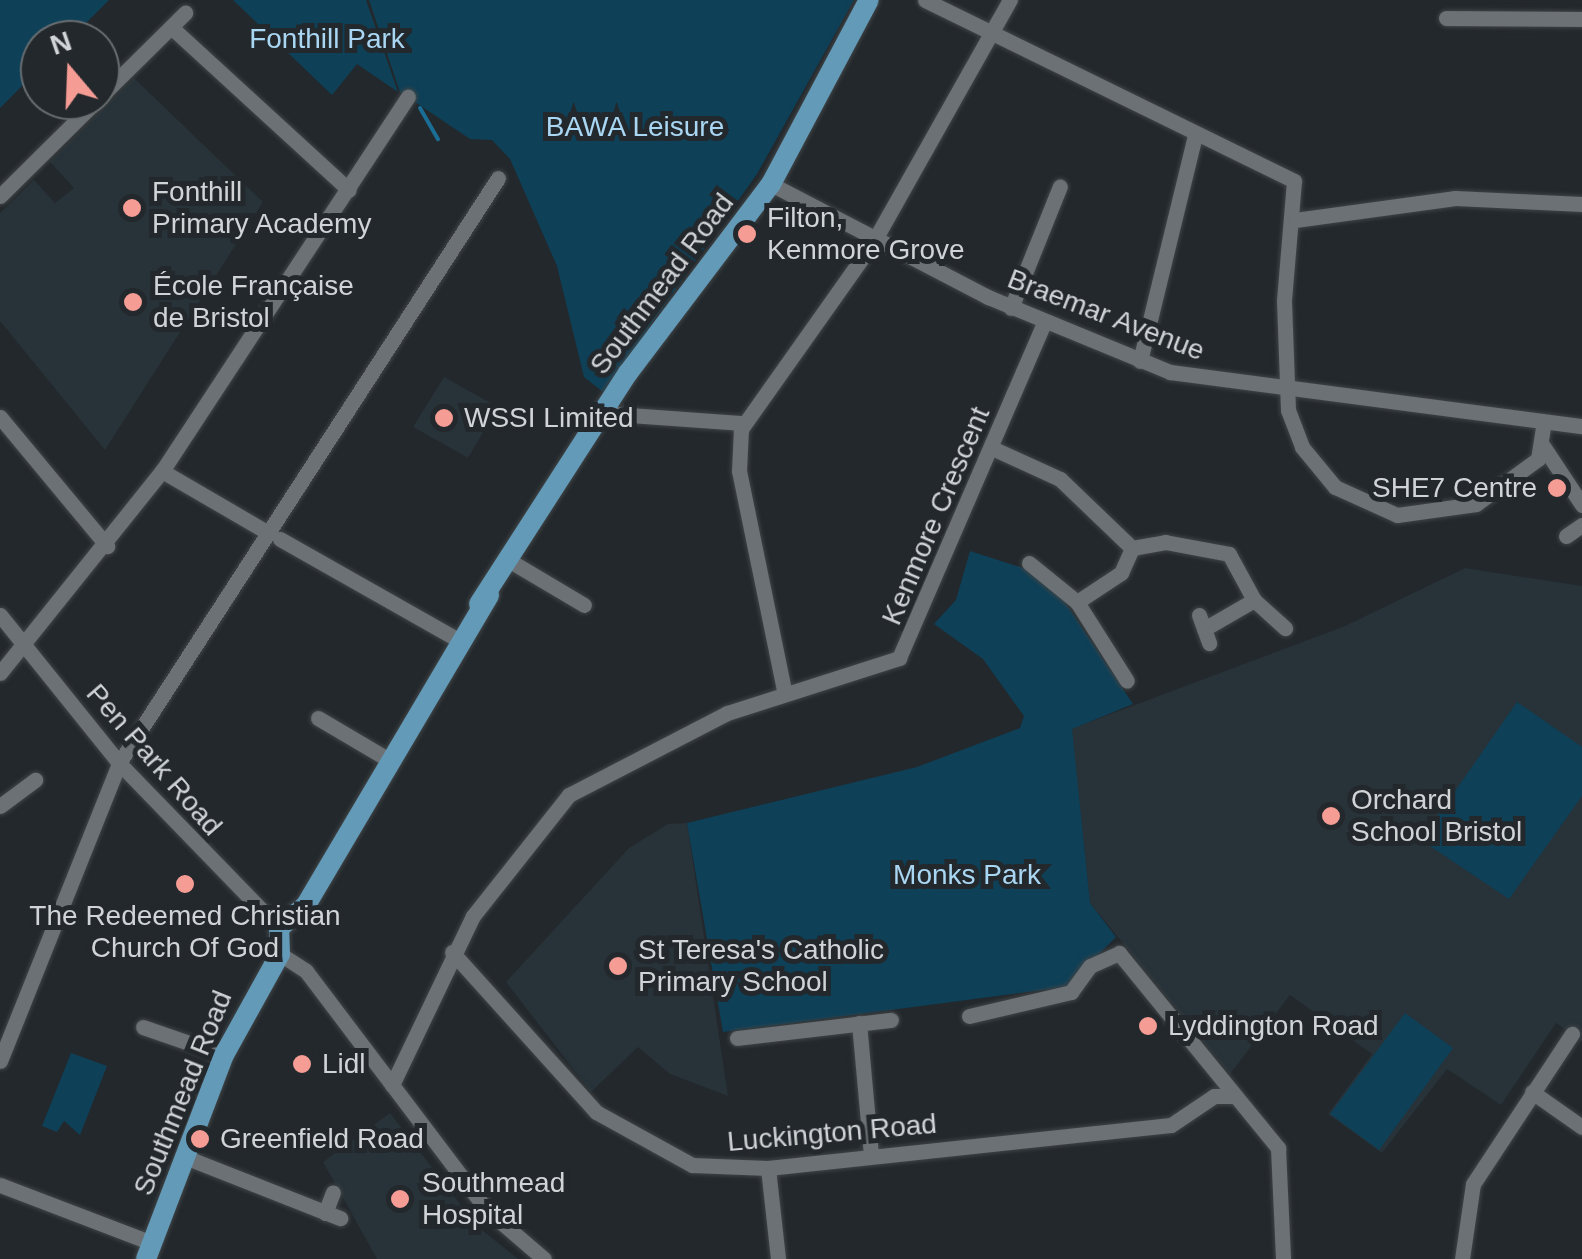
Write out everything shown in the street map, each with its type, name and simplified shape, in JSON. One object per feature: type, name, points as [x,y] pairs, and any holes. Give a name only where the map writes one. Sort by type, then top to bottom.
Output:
[{"type":"main road","name":"Southmead Road","points":[[292,915],[618,388],[770,184],[869,0]]},
{"type":"main road","points":[[280,954],[292,915]]},
{"type":"main road","name":"Southmead Road","points":[[147,1255],[224,1054],[280,954]]},
{"type":"street","points":[[925,0],[1195,136],[1294,181],[1295,220],[1284,287],[1286,393],[1293,429],[1317,470],[1352,498],[1397,515],[1476,504],[1519,479],[1544,446]]},
{"type":"street","points":[[392,1085],[452,952],[569,795],[784,690],[739,471],[743,424],[874,241],[1010,0]]},
{"type":"street","points":[[1529,18],[1530,0]]},
{"type":"street","points":[[1457,12],[1582,19]]},
{"type":"street","points":[[120,76],[185,13]]},
{"type":"street","points":[[171,26],[349,190]]},
{"type":"street","points":[[0,673],[107,546],[162,471],[408,96]]},
{"type":"street","points":[[0,196],[76,120]]},
{"type":"street","points":[[1140,361],[1195,136]]},
{"type":"street","points":[[0,1061],[119,763],[274,535],[498,178]]},
{"type":"street","name":"Braemar Avenue","points":[[770,184],[874,241],[1011,308],[1140,361],[1286,393],[1544,422],[1577,422]]},
{"type":"street","points":[[1011,308],[1060,186]]},
{"type":"street","points":[[1295,220],[1456,198],[1582,204]]},
{"type":"street","name":"Kenmore Crescent","points":[[784,690],[899,658],[1045,321]]},
{"type":"street","points":[[618,388],[630,415]]},
{"type":"street","points":[[602,413],[743,424]]},
{"type":"street","points":[[0,417],[107,546]]},
{"type":"street","points":[[1544,422],[1544,446],[1582,505]]},
{"type":"street","points":[[992,448],[1060,480],[1132,548]]},
{"type":"street","points":[[162,471],[460,641]]},
{"type":"street","points":[[1566,536],[1582,525]]},
{"type":"street","points":[[1132,548],[1165,542],[1229,554],[1254,600],[1286,628]]},
{"type":"street","points":[[1077,602],[1120,574],[1132,548]]},
{"type":"street","points":[[510,561],[584,605]]},
{"type":"street","points":[[1029,563],[1077,602],[1126,681]]},
{"type":"street","points":[[1204,629],[1254,600]]},
{"type":"street","name":"Pen Park Road","points":[[0,615],[119,763],[292,915]]},
{"type":"street","points":[[318,718],[388,760]]},
{"type":"street","points":[[0,806],[34,780]]},
{"type":"street","points":[[977,1009],[1071,992],[1116,951],[1274,1142],[1283,1168],[1284,1259]]},
{"type":"street","name":"Luckington Road","points":[[452,952],[625,1135],[692,1166],[768,1168],[1171,1125],[1214,1096],[1234,1096]]},
{"type":"street","points":[[280,954],[306,971],[487,1210],[544,1259]]},
{"type":"street","points":[[1051,997],[1054,1016]]},
{"type":"street","points":[[748,1039],[892,1020]]},
{"type":"street","points":[[859,1023],[871,1154]]},
{"type":"street","points":[[143,1027],[224,1054]]},
{"type":"street","points":[[1462,1259],[1473,1184],[1572,1034]]},
{"type":"street","points":[[1532,1092],[1582,1128]]},
{"type":"street","points":[[185,1157],[333,1216],[333,1192]]},
{"type":"street","points":[[768,1168],[778,1259]]},
{"type":"street","points":[[0,1185],[147,1255]]},
{"type":"shaded area","name":"Fonthill Primary Academy","points":[[134,78],[263,202],[105,450],[0,321],[0,213],[34,180],[55,203],[74,188],[50,162],[92,120],[120,120],[120,92]]},
{"type":"shaded area","points":[[444,377],[498,407],[468,458],[413,427]]},
{"type":"shaded area","name":"Orchard School Bristol","points":[[1465,568],[1582,586],[1582,1042],[1556,1023],[1501,1105],[1447,1069],[1382,1153],[1328,1114],[1372,1054],[1290,995],[1230,1074],[1090,903],[1071,729],[1345,626]]},
{"type":"shaded area","name":"St Teresa's Catholic Primary School","points":[[687,823],[728,1096],[670,1074],[638,1047],[591,1092],[506,982],[629,848],[668,824]]},
{"type":"shaded area","name":"Southmead Hospital","points":[[390,1113],[477,1226],[518,1259],[377,1259],[323,1162]]},
{"type":"green space","points":[[0,0],[109,0],[89,20],[20,20],[20,88],[0,108]]},
{"type":"green space","name":"Fonthill Park","points":[[233,0],[366,0],[398,92],[357,64],[332,95]]},
{"type":"green space","name":"BAWA Leisure","points":[[369,0],[854,0],[757,174],[603,392],[584,377],[557,266],[510,159],[492,140],[470,139],[400,92]]},
{"type":"green space","name":"Monks Park","points":[[970,551],[1023,568],[1058,592],[1133,704],[1072,729],[1090,903],[1116,937],[1066,987],[723,1032],[687,823],[917,767],[1020,728],[1024,716],[983,659],[934,624],[956,600]]},
{"type":"green space","points":[[1517,702],[1582,747],[1582,796],[1509,899],[1421,840]]},
{"type":"green space","points":[[1405,1013],[1453,1048],[1379,1150],[1330,1114]]},
{"type":"green space","points":[[71,1053],[107,1066],[80,1135],[64,1121],[57,1132],[42,1126]]},
{"type":"waterway","points":[[420,108],[438,139]]},
{"type":"place","name":"Fonthill Primary Academy","points":[[132,208]]},
{"type":"place","name":"Filton, Kenmore Grove","points":[[747,234]]},
{"type":"place","name":"École Française de Bristol","points":[[133,302]]},
{"type":"place","name":"WSSI Limited","points":[[444,418]]},
{"type":"place","name":"SHE7 Centre","points":[[1557,488]]},
{"type":"place","name":"Orchard School Bristol","points":[[1331,816]]},
{"type":"place","name":"The Redeemed Christian Church Of God","points":[[185,884]]},
{"type":"place","name":"St Teresa's Catholic Primary School","points":[[618,966]]},
{"type":"place","name":"Lyddington Road","points":[[1148,1026]]},
{"type":"place","name":"Lidl","points":[[302,1064]]},
{"type":"place","name":"Greenfield Road","points":[[200,1139]]},
{"type":"place","name":"Southmead Hospital","points":[[400,1199]]}]
